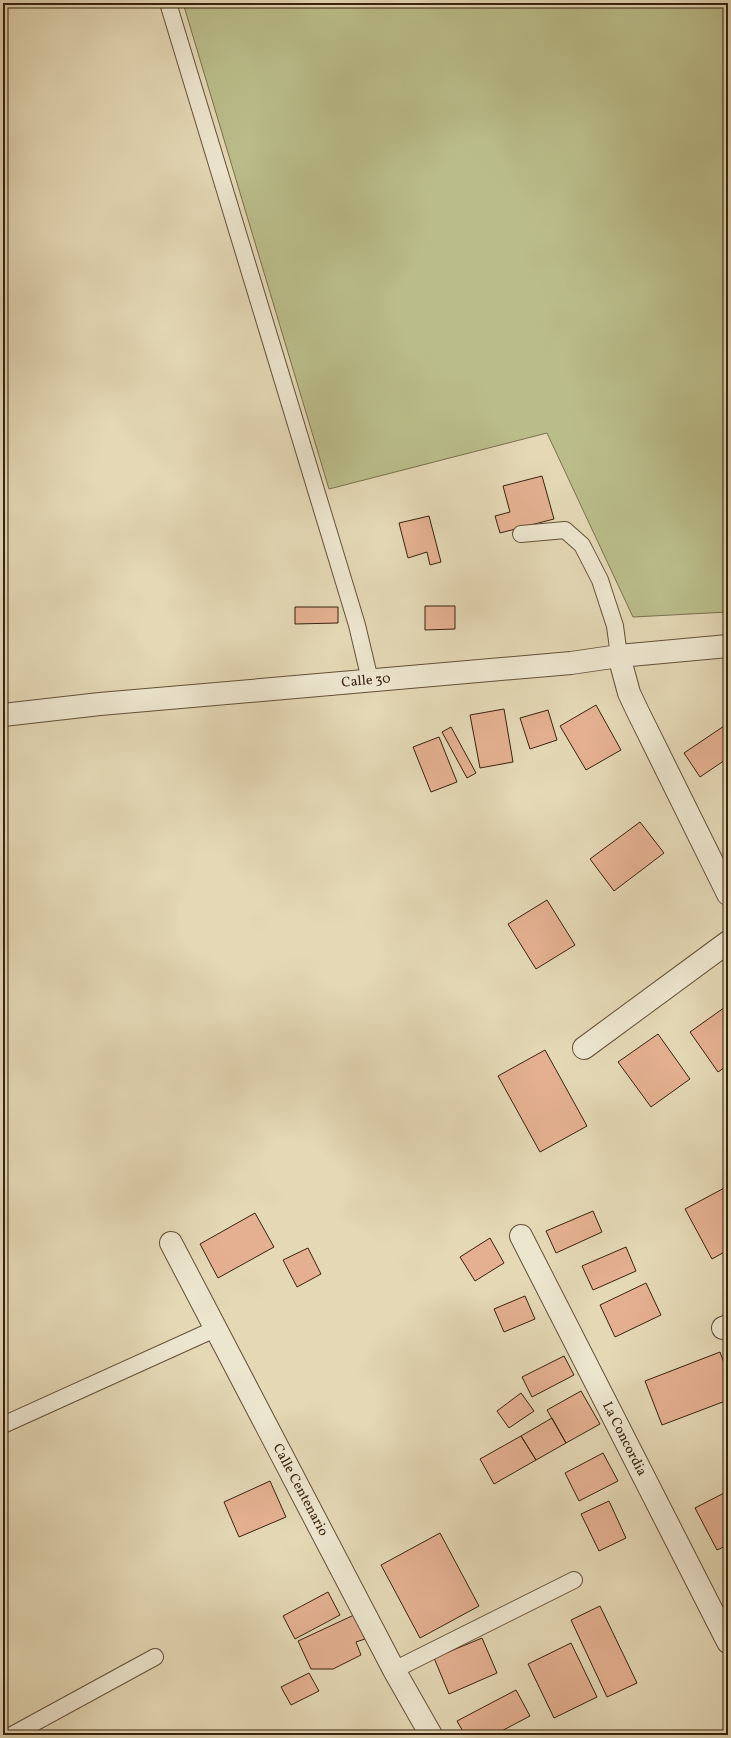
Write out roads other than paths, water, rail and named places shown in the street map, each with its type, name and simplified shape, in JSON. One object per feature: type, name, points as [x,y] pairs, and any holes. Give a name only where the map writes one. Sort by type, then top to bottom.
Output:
[{"type":"street","name":"Calle 30","points":[[3,715],[369,677],[571,663],[619,652],[728,646]]},
{"type":"street","points":[[619,652],[629,693],[728,894]]},
{"type":"street","points":[[584,1048],[728,942]]},
{"type":"street","name":"La Concordia","points":[[521,1236],[728,1642]]},
{"type":"street","name":"Calle Centenario","points":[[171,1243],[394,1670],[431,1735]]},
{"type":"lane","points":[[168,3],[363,650],[369,677]]},
{"type":"lane","points":[[521,534],[565,530],[582,545],[600,580],[615,626],[619,652]]},
{"type":"lane","points":[[3,1425],[215,1329]]},
{"type":"lane","points":[[394,1670],[574,1580]]},
{"type":"lane","points":[[12,1735],[155,1657]]}]
